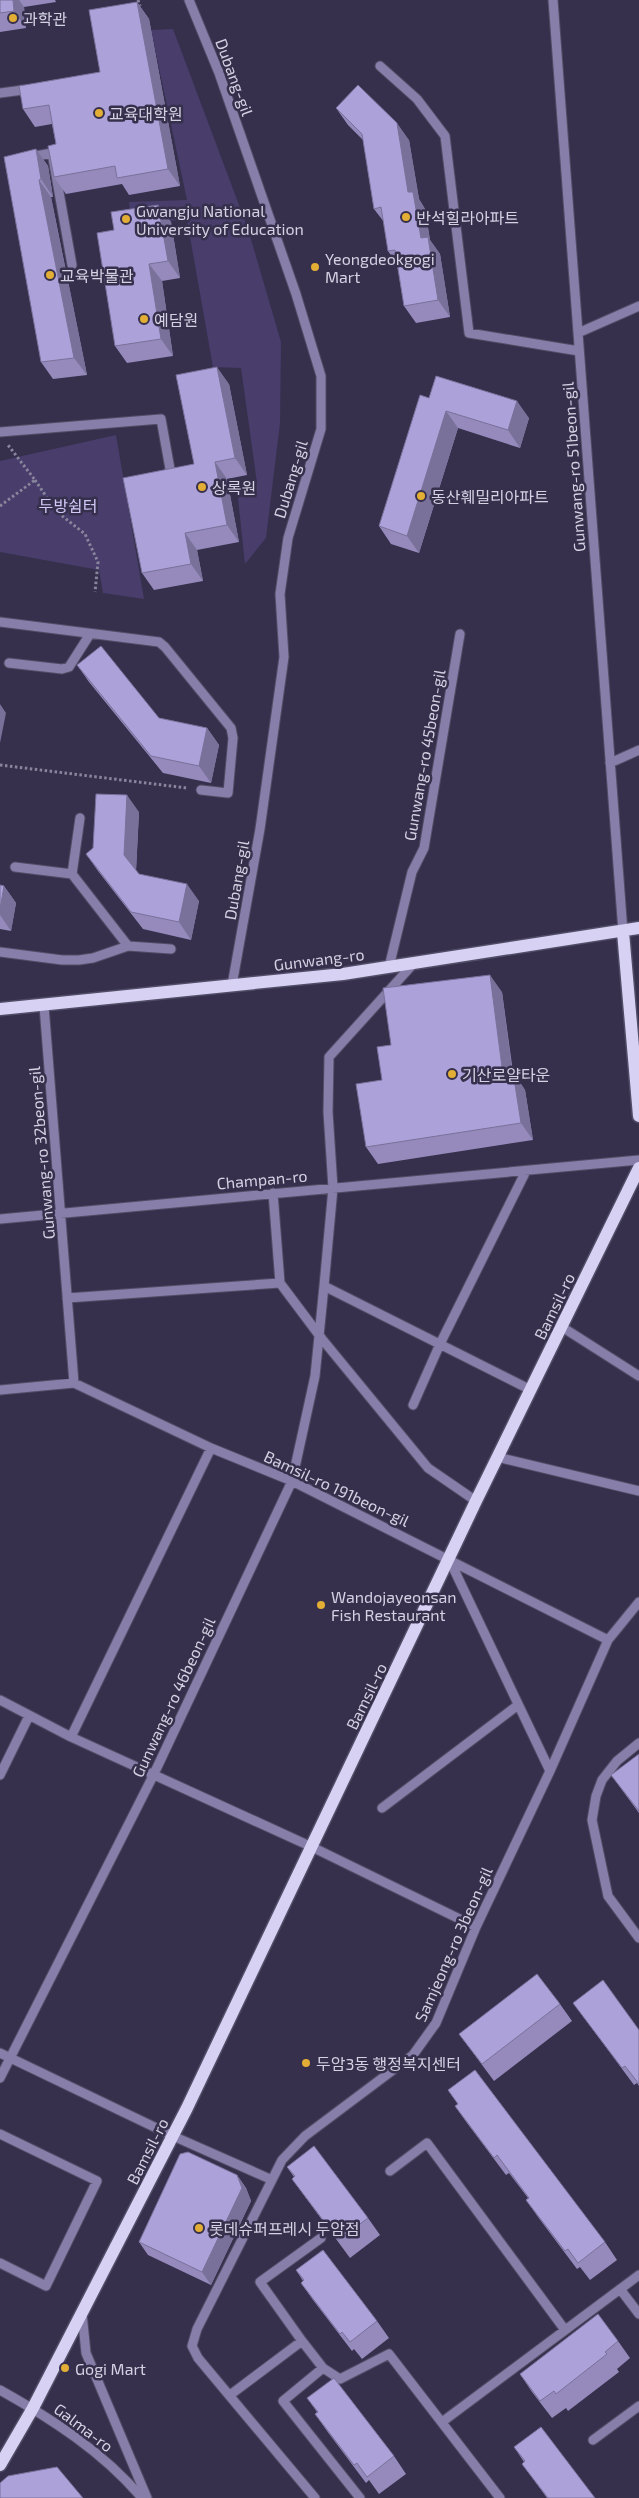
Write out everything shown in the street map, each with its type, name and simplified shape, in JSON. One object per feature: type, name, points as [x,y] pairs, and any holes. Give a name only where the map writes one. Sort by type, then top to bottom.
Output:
[{"type":"main road","name":"Gunwang-ro","points":[[0,1009],[44,1006],[389,967],[639,928]]},
{"type":"main road","points":[[623,932],[639,1116]]},
{"type":"main road","name":"Bamsil-ro","points":[[0,2464],[33,2408],[173,2136],[497,1457],[639,1168]]},
{"type":"street","name":"Dubang-gil","points":[[189,0],[218,73],[296,294],[321,376],[321,429],[288,538],[280,594],[284,657],[260,829],[232,985]]},
{"type":"street","name":"Gunwang-ro 51beon-gil","points":[[553,0],[623,932]]},
{"type":"street","points":[[380,66],[417,99],[445,136],[469,333],[579,351]]},
{"type":"street","points":[[0,93],[23,90]]},
{"type":"street","points":[[17,159],[52,153],[72,265]]},
{"type":"street","points":[[578,333],[639,306]]},
{"type":"street","points":[[0,432],[161,419],[170,469]]},
{"type":"street","points":[[0,622],[159,642],[171,653],[231,728],[233,738],[228,793],[200,790]]},
{"type":"street","points":[[10,663],[62,669],[69,667],[90,634]]},
{"type":"street","name":"Gunwang-ro 45beon-gil","points":[[389,967],[412,872],[424,848],[460,634]]},
{"type":"street","points":[[610,763],[639,750]]},
{"type":"street","points":[[72,874],[80,818]]},
{"type":"street","points":[[15,867],[72,874],[128,946]]},
{"type":"street","points":[[0,952],[62,960],[79,960],[93,958],[128,946],[171,950]]},
{"type":"street","name":"Gunwang-ro 46beon-gil","points":[[0,2078],[153,1776],[292,1481],[315,1376],[333,1188],[328,1112],[330,1057],[414,963]]},
{"type":"street","name":"Gunwang-ro 32beon-gil","points":[[44,1006],[74,1383]]},
{"type":"street","name":"Champan-ro","points":[[0,1219],[639,1160]]},
{"type":"street","points":[[414,1405],[440,1344],[526,1171]]},
{"type":"street","points":[[273,1193],[280,1283],[428,1468],[476,1501]]},
{"type":"street","points":[[68,1298],[280,1283]]},
{"type":"street","points":[[324,1286],[531,1390]]},
{"type":"street","points":[[562,1328],[639,1376]]},
{"type":"street","points":[[0,1390],[74,1383]]},
{"type":"street","name":"Bamsil-ro 191beon-gil","points":[[74,1383],[211,1448],[292,1481],[449,1559]]},
{"type":"street","points":[[71,1737],[211,1448]]},
{"type":"street","points":[[497,1457],[639,1491]]},
{"type":"street","points":[[449,1559],[608,1640]]},
{"type":"street","points":[[449,1559],[550,1772]]},
{"type":"street","name":"Samjeong-ro 3beon-gil","points":[[315,2498],[198,2358],[192,2346],[197,2329],[270,2179],[282,2160],[305,2136],[413,2055],[421,2045],[446,2002],[476,1927],[550,1772],[608,1640],[639,1602]]},
{"type":"street","points":[[0,1700],[71,1737],[312,1847],[476,1927]]},
{"type":"street","points":[[382,1808],[518,1705]]},
{"type":"street","points":[[0,1775],[29,1716]]},
{"type":"street","points":[[639,1743],[617,1761],[602,1780],[596,1796],[592,1820],[608,1896],[639,1938]]},
{"type":"street","points":[[0,2053],[173,2136],[270,2179]]},
{"type":"street","points":[[0,2134],[97,2181],[46,2286],[0,2263]]},
{"type":"street","points":[[390,2171],[427,2143],[564,2330]]},
{"type":"street","points":[[321,2238],[260,2282],[323,2368],[340,2379],[389,2354],[500,2498]]},
{"type":"street","points":[[442,2422],[639,2275]]},
{"type":"street","points":[[620,2289],[639,2314]]},
{"type":"street","points":[[82,2313],[86,2353],[147,2498]]},
{"type":"street","points":[[230,2395],[302,2341]]},
{"type":"street","points":[[323,2368],[283,2401],[360,2498]]},
{"type":"street","name":"Galma-ro","points":[[0,2390],[33,2408],[91,2448],[122,2475],[142,2498]]},
{"type":"street","points":[[593,2440],[639,2406]]},
{"type":"path","points":[[138,0],[140,6]]},
{"type":"path","points":[[6,442],[36,480],[56,511],[85,534],[98,562],[95,592]]},
{"type":"path","points":[[0,506],[36,480]]},
{"type":"path","points":[[0,765],[200,790]]},
{"type":"green space","points":[[173,29],[248,229],[281,342],[280,423],[266,538],[245,564],[237,489],[257,483],[241,368],[213,367],[187,220],[131,222],[129,202],[187,200],[151,30]]},
{"type":"green space","name":"두방쉼터","points":[[116,435],[144,599],[103,593],[99,570],[0,552],[0,461]]},
{"type":"building","points":[[0,0],[13,0],[14,11],[0,13]]},
{"type":"building","name":"교육대학원","points":[[137,2],[168,169],[117,178],[115,166],[54,177],[48,146],[56,144],[49,105],[23,109],[19,86],[100,72],[89,10]]},
{"type":"building","name":"반석힐라아파트","points":[[358,85],[397,123],[408,192],[413,192],[421,238],[428,237],[438,300],[404,306],[395,250],[388,251],[381,207],[374,209],[362,134],[336,108]]},
{"type":"building","name":"교육박물관","points":[[36,149],[41,179],[39,180],[74,358],[41,362],[4,157]]},
{"type":"building","name":"예담원","points":[[158,205],[168,261],[149,264],[161,339],[115,346],[97,233],[114,230],[111,212]]},
{"type":"building","name":"상록원","points":[[217,367],[235,458],[215,462],[227,525],[185,533],[191,564],[142,573],[123,478],[194,464],[176,375]]},
{"type":"building","points":[[436,376],[517,401],[508,430],[446,411],[407,536],[379,526],[420,395],[429,398]]},
{"type":"building","points":[[101,646],[159,718],[207,728],[199,766],[151,756],[77,665]]},
{"type":"building","points":[[96,794],[127,795],[124,855],[139,874],[187,884],[179,922],[131,912],[86,854],[93,848]]},
{"type":"building","points":[[0,885],[4,886],[0,909]]},
{"type":"building","name":"기산로얄타운","points":[[490,975],[502,1067],[513,1072],[521,1123],[366,1147],[356,1084],[382,1080],[377,1047],[391,1045],[383,988]]},
{"type":"building","points":[[639,1754],[639,1811],[611,1775]]},
{"type":"building","points":[[537,1974],[560,2004],[482,2064],[459,2034]]},
{"type":"building","points":[[603,1980],[639,2030],[639,2084],[625,2066],[622,2068],[573,2003]]},
{"type":"building","points":[[475,2070],[605,2242],[578,2263],[568,2249],[565,2251],[526,2200],[529,2198],[497,2155],[494,2158],[455,2106],[458,2104],[448,2090]]},
{"type":"building","points":[[314,2146],[368,2218],[338,2240],[292,2179],[295,2176],[287,2167]]},
{"type":"building","name":"롯데슈퍼프레시 두암점","points":[[188,2152],[237,2175],[242,2188],[202,2272],[139,2242],[180,2154]]},
{"type":"building","points":[[323,2250],[377,2321],[350,2342],[342,2332],[340,2334],[301,2283],[304,2280],[296,2270]]},
{"type":"building","points":[[598,2314],[618,2341],[605,2352],[607,2354],[556,2394],[554,2391],[540,2401],[520,2374]]},
{"type":"building","points":[[334,2378],[394,2456],[367,2477],[357,2463],[354,2465],[315,2414],[318,2412],[307,2398]]},
{"type":"building","points":[[541,2427],[595,2498],[548,2498],[522,2464],[525,2461],[514,2447]]},
{"type":"building","points":[[57,2467],[83,2498],[0,2498],[0,2483],[8,2476]]},
{"type":"place","name":"과학관","points":[[13,18]]},
{"type":"place","name":"교육대학원","points":[[99,113]]},
{"type":"place","name":"반석힐라아파트","points":[[406,217]]},
{"type":"place","name":"Gwangju National University of Education","points":[[126,219]]},
{"type":"place","name":"Yeongdeokgogi Mart","points":[[315,267]]},
{"type":"place","name":"교육박물관","points":[[50,275]]},
{"type":"place","name":"예담원","points":[[144,319]]},
{"type":"place","name":"상록원","points":[[202,487]]},
{"type":"place","name":"동산훼밀리아파트","points":[[421,496]]},
{"type":"place","name":"기산로얄타운","points":[[452,1074]]},
{"type":"place","name":"Wandojayeonsan Fish Restaurant","points":[[321,1605]]},
{"type":"place","name":"두암3동 행정복지센터","points":[[306,2063]]},
{"type":"place","name":"롯데슈퍼프레시 두암점","points":[[199,2228]]},
{"type":"place","name":"Gogi Mart","points":[[65,2368]]}]
